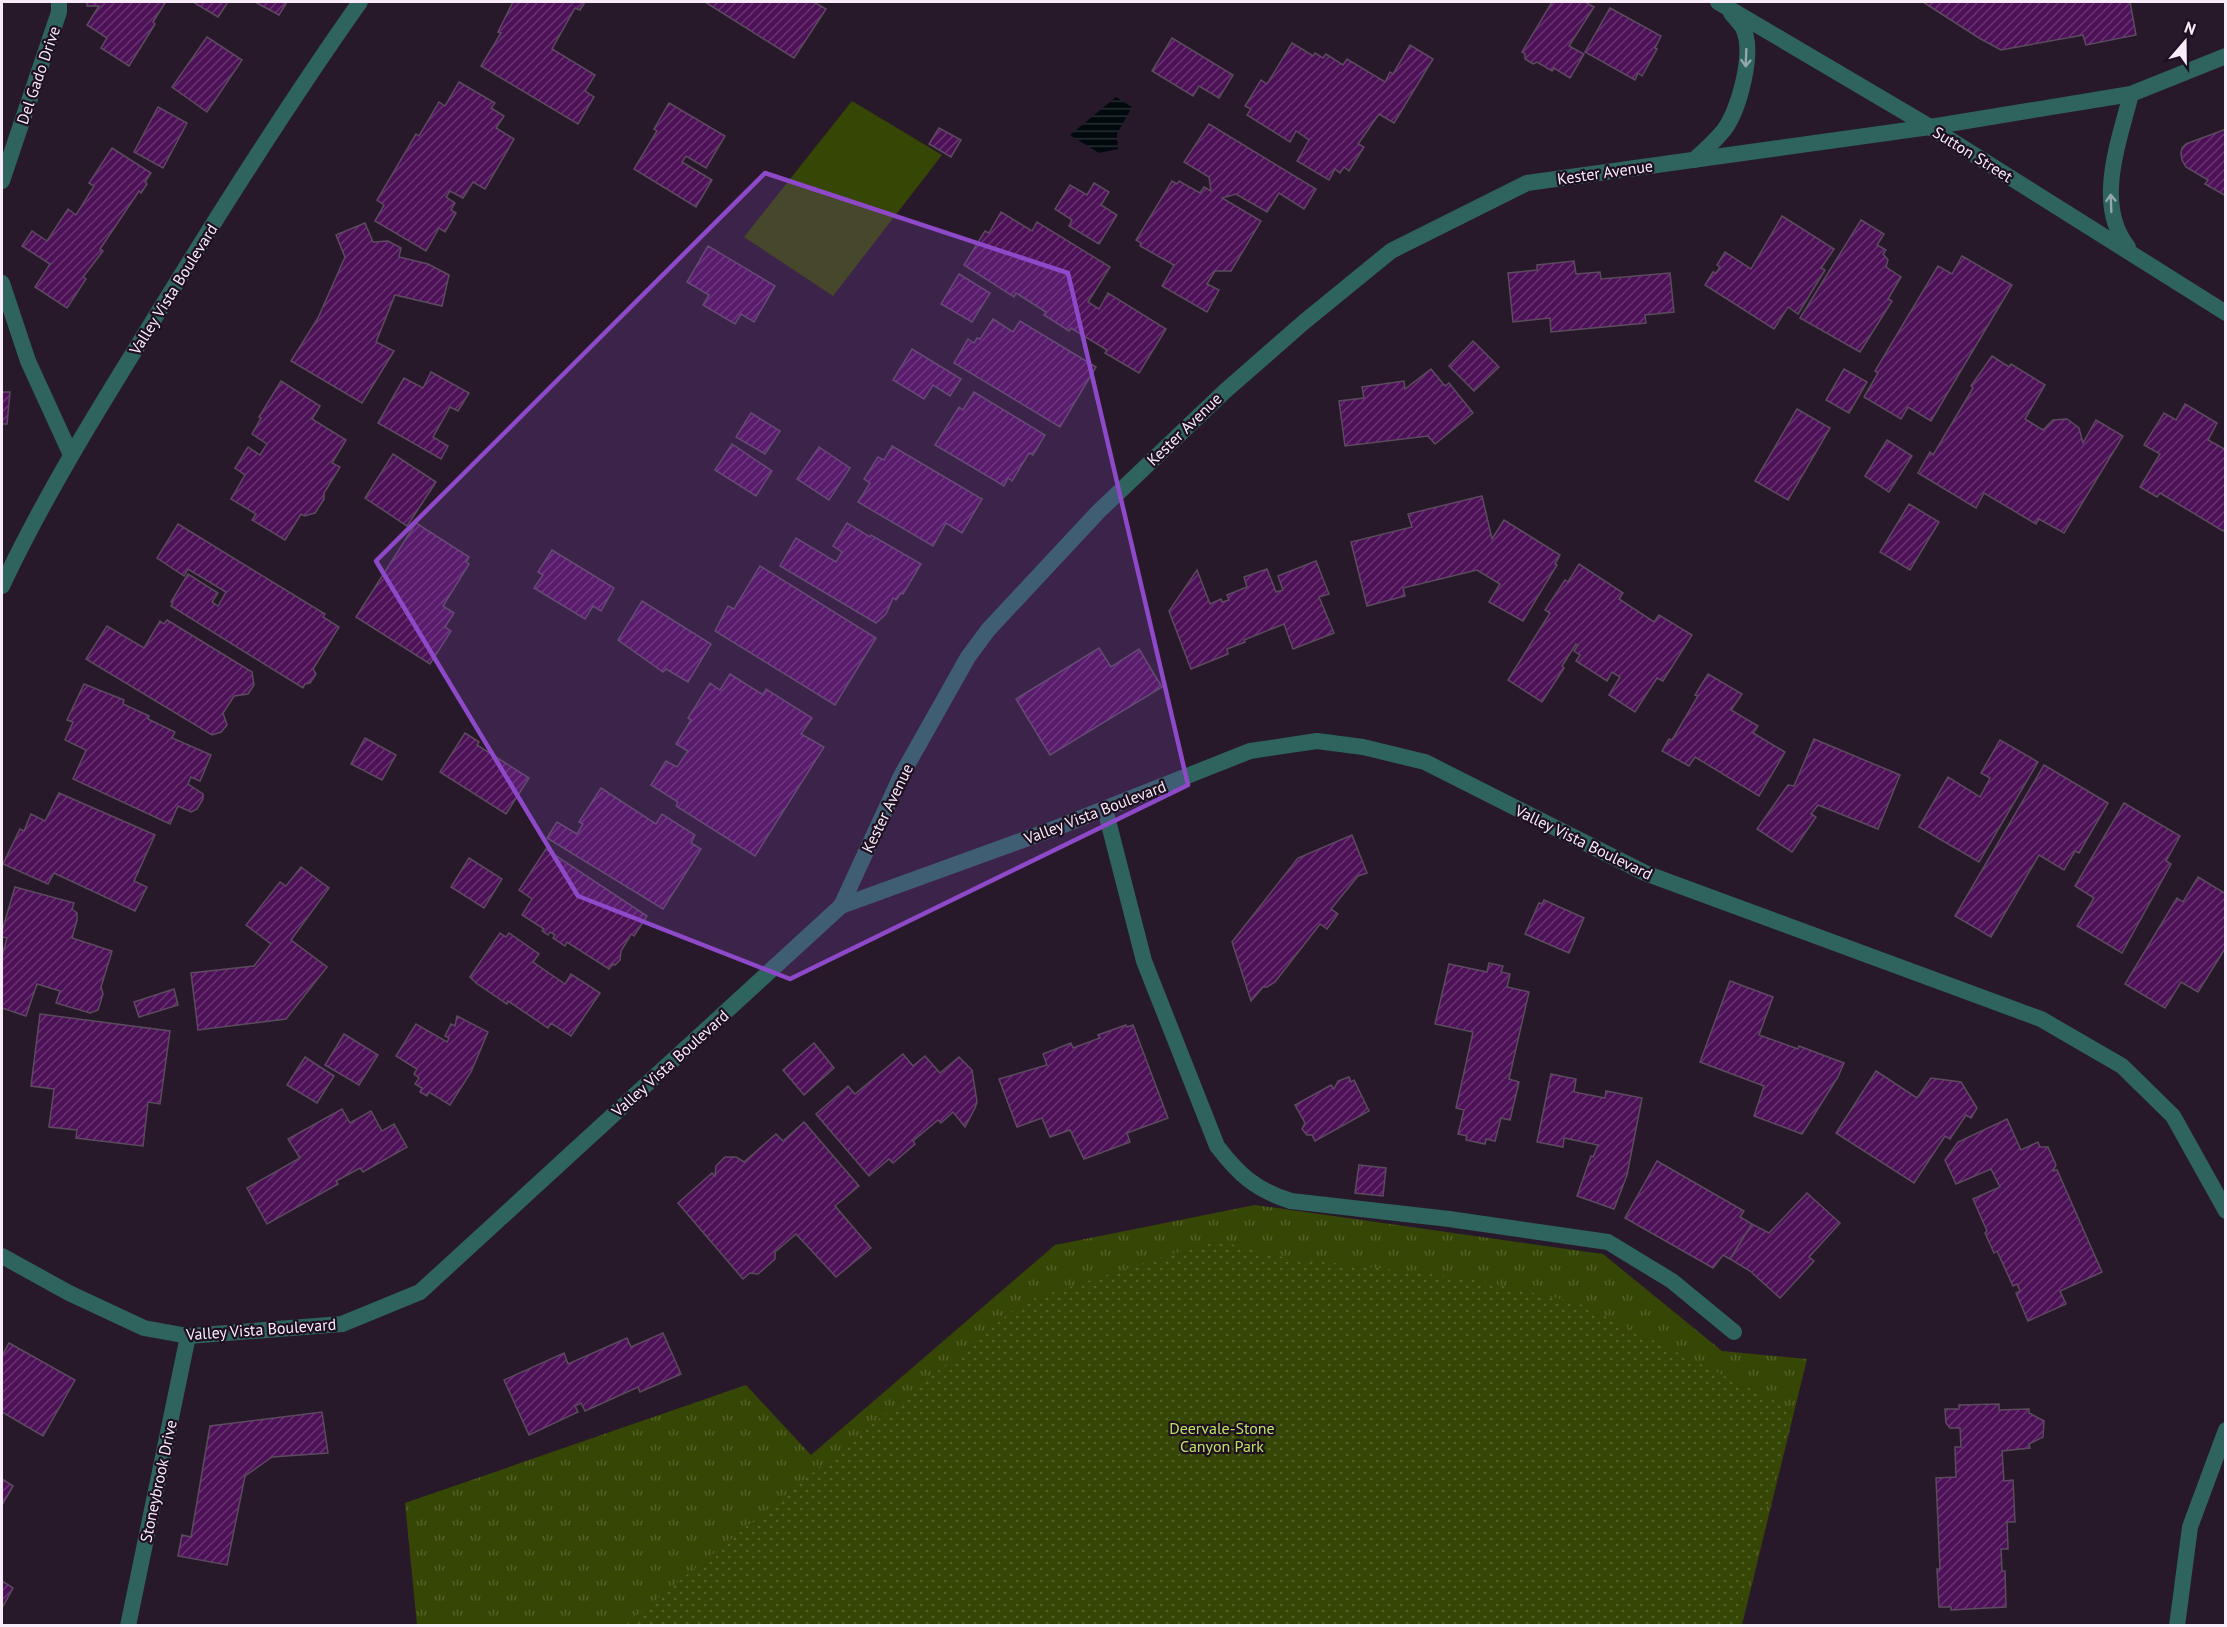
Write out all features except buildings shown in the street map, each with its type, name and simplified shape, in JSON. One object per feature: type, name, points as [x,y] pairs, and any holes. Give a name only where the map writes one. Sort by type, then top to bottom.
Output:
[{"type":"street","name":"Del Gado Drive","points":[[2,181],[59,12],[59,2]]},
{"type":"street","name":"Valley Vista Boulevard","points":[[2,586],[71,455],[202,240],[360,2]]},
{"type":"street","points":[[1694,160],[1724,130],[1736,109],[1745,76],[1747,50],[1743,29],[1721,4]]},
{"type":"street","name":"Sutton Street","points":[[1721,4],[1930,128],[2226,313]]},
{"type":"street","name":"Kester Avenue","points":[[841,906],[901,777],[968,657],[988,630],[1098,512],[1224,392],[1391,251],[1527,183],[1930,128],[2131,94],[2226,56]]},
{"type":"street","points":[[2131,94],[2116,155],[2111,188],[2112,213],[2118,234],[2134,255]]},
{"type":"street","points":[[2,283],[28,361],[71,455]]},
{"type":"street","name":"Valley Vista Boulevard","points":[[2,1256],[69,1293],[144,1328],[188,1336],[342,1324],[420,1292],[841,906],[1105,809],[1250,751],[1317,741],[1363,747],[1425,762],[1645,873],[2041,1018],[2122,1066],[2173,1116],[2226,1210]]},
{"type":"street","points":[[1105,809],[1144,961],[1217,1146],[1235,1170],[1258,1188],[1291,1201],[1449,1219],[1608,1242],[1672,1281],[1734,1332]]},
{"type":"street","name":"Stoneybrook Drive","points":[[128,1626],[188,1336]]},
{"type":"street","points":[[2177,1626],[2190,1527],[2226,1430]]},
{"type":"highlighted area","points":[[765,173],[1068,273],[1188,785],[790,979],[578,896],[376,561]]},
{"type":"green space","points":[[852,101],[942,155],[833,296],[744,237]]},
{"type":"green space","name":"Deervale-Stone Canyon Park","points":[[1255,1205],[1603,1254],[1722,1351],[1807,1359],[1742,1625],[417,1625],[405,1503],[746,1385],[811,1455],[1055,1245]]},
{"type":"green space","name":"Deervale-Stone Canyon Park","points":[[1216,1240],[1275,1256],[1472,1279],[1578,1303],[1793,1410],[1736,1625],[625,1625],[1023,1302]]},
{"type":"shaded area","points":[[1116,97],[1132,107],[1117,134],[1118,149],[1099,153],[1070,135]]}]
